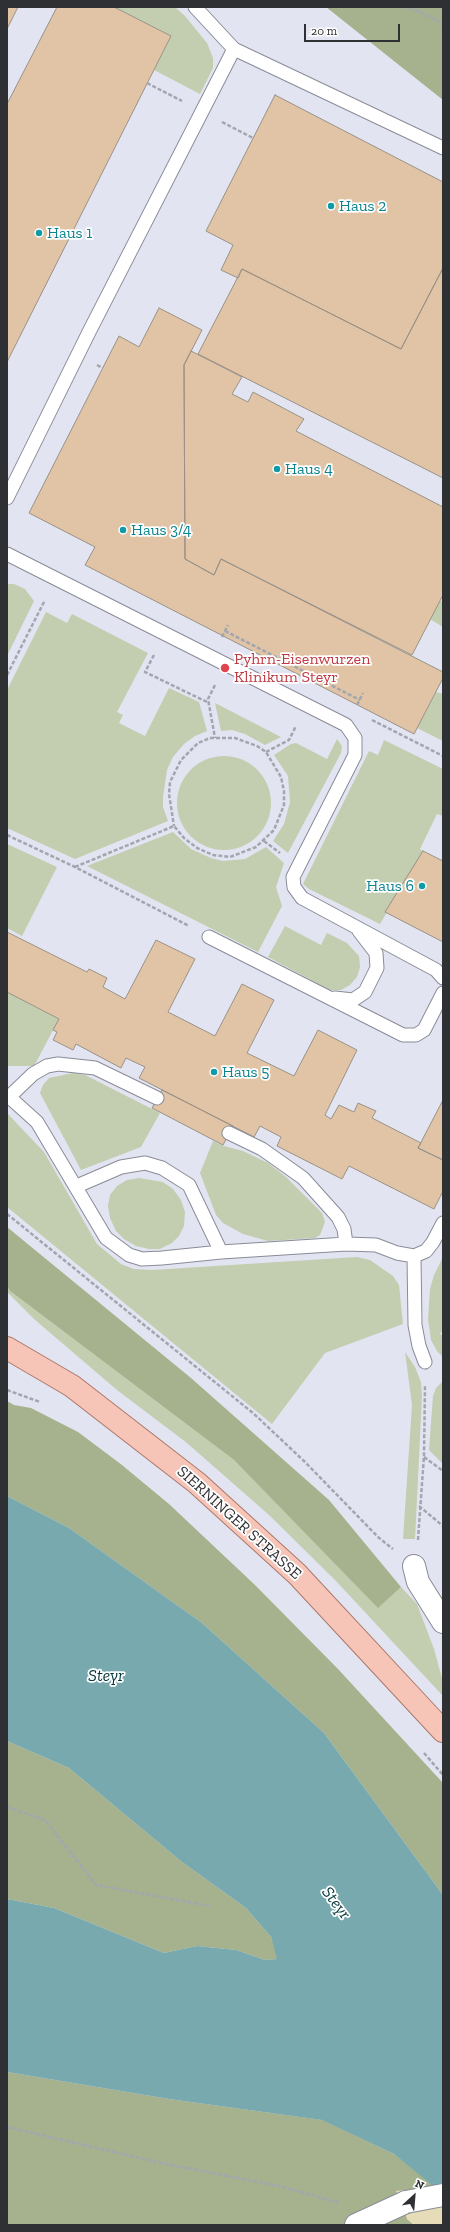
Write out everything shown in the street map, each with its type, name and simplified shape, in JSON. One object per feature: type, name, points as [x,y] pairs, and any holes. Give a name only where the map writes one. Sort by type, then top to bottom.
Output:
[{"type":"main road","name":"SIERNINGER STRASSE","points":[[7,1348],[72,1386],[197,1483],[297,1574],[443,1731]]},
{"type":"street","points":[[414,1566],[418,1582],[443,1622]]},
{"type":"street","points":[[356,2225],[406,2202],[443,2195]]},
{"type":"lane","points":[[195,7],[234,49],[443,148]]},
{"type":"lane","points":[[7,498],[89,332],[234,49]]},
{"type":"lane","points":[[7,554],[346,725],[355,738],[355,755],[293,877],[294,887],[302,898],[436,970],[443,978]]},
{"type":"lane","points":[[325,997],[353,1000],[365,992],[377,968],[376,953],[356,927]]},
{"type":"lane","points":[[208,937],[403,1035],[416,1035],[424,1030],[443,993]]},
{"type":"lane","points":[[157,1098],[95,1068],[58,1064],[47,1066],[33,1074],[8,1095],[37,1122],[77,1186],[106,1238],[129,1255],[142,1259],[162,1258],[221,1252],[346,1244],[376,1246],[397,1253],[414,1256],[426,1251],[433,1242],[443,1223]]},
{"type":"lane","points":[[229,1134],[262,1149],[303,1178],[338,1217],[344,1229],[346,1244]]},
{"type":"lane","points":[[77,1186],[122,1167],[145,1163],[162,1168],[189,1185],[221,1252]]},
{"type":"lane","points":[[414,1256],[415,1325],[419,1346],[425,1362]]},
{"type":"path","points":[[403,7],[418,11],[443,24]]},
{"type":"path","points":[[147,83],[253,138]]},
{"type":"path","points":[[7,675],[56,578]]},
{"type":"path","points":[[222,636],[228,625]]},
{"type":"path","points":[[225,631],[360,700]]},
{"type":"path","points":[[145,672],[209,703]]},
{"type":"path","points":[[317,684],[320,679]]},
{"type":"path","points":[[216,738],[208,699],[217,681]]},
{"type":"path","points":[[357,705],[363,693]]},
{"type":"path","points":[[368,717],[443,756]]},
{"type":"path","points":[[266,752],[288,740],[297,723]]},
{"type":"path","points":[[216,738],[235,738],[257,746],[266,752],[281,777],[284,791],[284,805],[274,830],[264,841],[245,853],[230,857],[213,855],[184,838],[174,826],[169,794],[170,782],[174,770],[181,760],[198,743],[216,738]]},
{"type":"path","points":[[75,867],[174,826]]},
{"type":"path","points":[[7,835],[75,867],[208,937]]},
{"type":"path","points":[[264,841],[281,854]]},
{"type":"path","points":[[7,1214],[253,1413],[305,1462],[378,1537],[414,1566],[418,1545],[419,1506],[424,1456],[425,1362]]},
{"type":"path","points":[[7,1390],[42,1403]]},
{"type":"path","points":[[424,1456],[443,1471]]},
{"type":"path","points":[[419,1506],[443,1526]]},
{"type":"path","points":[[418,1747],[443,1775]]},
{"type":"path","points":[[7,1807],[45,1820],[96,1885],[210,1906]]},
{"type":"path","points":[[7,2127],[115,2153],[279,2186],[369,2211],[376,2216]]},
{"type":"green space","points":[[114,7],[175,7],[185,16],[207,43],[213,58],[213,68],[200,94],[154,70],[171,36]]},
{"type":"green space","points":[[326,7],[443,7],[443,100]]},
{"type":"green space","points":[[7,584],[14,584],[25,589],[34,601],[7,656]]},
{"type":"green space","points":[[440,601],[443,602],[443,627],[430,619]]},
{"type":"green space","points":[[46,612],[67,623],[72,614],[148,653],[117,712],[123,715],[119,723],[145,736],[169,688],[199,702],[207,731],[195,736],[184,744],[173,757],[167,770],[163,807],[168,821],[75,859],[7,828],[7,690]]},
{"type":"green space","points":[[436,692],[443,694],[443,741],[417,728]]},
{"type":"green space","points":[[215,703],[281,737],[265,745],[245,734],[232,730],[221,731]]},
{"type":"green space","points":[[337,739],[342,746],[341,753],[288,853],[273,841],[284,824],[290,802],[288,776],[274,755],[291,744],[296,743],[327,759]]},
{"type":"green space","points":[[384,740],[443,769],[443,816],[437,814],[420,849],[423,851],[380,924],[309,889],[303,884],[369,751],[378,755]]},
{"type":"green space","points":[[224,756],[242,760],[257,770],[267,785],[271,803],[267,821],[257,836],[242,846],[224,850],[206,846],[191,836],[181,821],[177,803],[181,785],[191,770],[206,760]]},
{"type":"green space","points":[[173,832],[191,849],[211,858],[223,861],[245,859],[266,847],[284,863],[276,887],[282,906],[258,952],[87,866]]},
{"type":"green space","points":[[7,844],[57,867],[22,936],[7,928]]},
{"type":"green space","points":[[285,926],[321,945],[327,933],[347,943],[359,956],[360,967],[357,977],[350,985],[341,990],[330,990],[268,957]]},
{"type":"green space","points":[[7,992],[59,1019],[34,1066],[7,1066]]},
{"type":"green space","points":[[73,1073],[85,1075],[160,1113],[141,1147],[81,1170],[40,1093],[43,1085],[49,1078]]},
{"type":"green space","points":[[7,1113],[44,1152],[97,1244],[121,1264],[134,1269],[152,1270],[357,1257],[370,1260],[393,1276],[399,1285],[403,1324],[325,1353],[272,1424],[7,1207]]},
{"type":"green space","points":[[213,1141],[224,1146],[243,1151],[268,1163],[286,1177],[322,1213],[325,1222],[320,1235],[315,1238],[268,1241],[243,1234],[223,1223],[216,1215],[200,1173]]},
{"type":"green space","points":[[139,1178],[163,1182],[173,1189],[181,1200],[185,1212],[184,1226],[179,1236],[172,1243],[160,1249],[149,1249],[136,1246],[124,1239],[116,1231],[110,1218],[108,1206],[110,1195],[117,1186],[127,1180]]},
{"type":"green space","points":[[7,1227],[191,1378],[329,1500],[401,1587],[378,1608],[234,1460],[10,1291],[7,1286]]},
{"type":"green space","points":[[443,1257],[443,1329],[440,1334],[443,1336],[443,1357],[437,1351],[431,1340],[428,1319],[430,1289],[434,1275]]},
{"type":"green space","points":[[7,1286],[10,1291],[234,1460],[378,1607],[401,1587],[417,1604],[434,1649],[443,1682],[443,1696],[335,1580],[269,1515],[187,1443],[117,1390],[34,1319],[7,1292]]},
{"type":"green space","points":[[405,1352],[415,1367],[421,1382],[422,1396],[415,1539],[403,1539],[412,1405]]},
{"type":"green space","points":[[443,1381],[443,1464],[429,1450],[433,1396],[436,1388]]},
{"type":"green space","points":[[7,1401],[14,1405],[31,1408],[78,1432],[122,1465],[169,1504],[255,1585],[338,1669],[443,1783],[443,1895],[324,1733],[202,1623],[69,1528],[7,1496]]},
{"type":"green space","points":[[7,1741],[69,1768],[182,1862],[246,1908],[271,1937],[278,1959],[265,1960],[236,1950],[197,1946],[164,1953],[54,1908],[7,1899]]},
{"type":"green space","points":[[7,2072],[169,2099],[323,2120],[394,2154],[437,2187],[407,2219],[414,2225],[7,2225]]},
{"type":"sand","points":[[437,2187],[443,2194],[443,2225],[414,2225],[407,2219],[396,2191]]},
{"type":"water","name":"Steyr","points":[[7,1496],[69,1528],[202,1623],[324,1733],[443,1895],[443,2194],[394,2154],[322,2120],[169,2099],[7,2072],[7,1899],[54,1908],[164,1953],[197,1946],[236,1950],[265,1960],[277,1959],[271,1937],[246,1908],[182,1862],[69,1768],[7,1741]]},
{"type":"building","points":[[7,7],[18,7],[7,29]]},
{"type":"building","name":"Haus 1","points":[[57,7],[114,7],[171,36],[7,362],[7,104]]},
{"type":"building","name":"Haus 2","points":[[275,95],[443,182],[443,268],[401,349],[242,269],[238,278],[221,270],[233,245],[206,231]]},
{"type":"building","points":[[443,268],[443,478],[198,354],[242,269],[401,349]]},
{"type":"building","name":"Haus 3/4","points":[[159,308],[202,330],[184,365],[185,559],[214,575],[221,559],[443,672],[443,678],[414,734],[85,565],[95,547],[29,513],[119,336],[139,347]]},
{"type":"building","name":"Haus 4","points":[[191,351],[242,377],[232,394],[248,402],[253,392],[304,419],[296,431],[443,507],[443,595],[412,655],[221,559],[214,575],[185,559],[184,365]]},
{"type":"building","name":"Haus 6","points":[[423,851],[443,861],[443,942],[385,912]]},
{"type":"building","name":"Haus 5","points":[[7,932],[87,972],[89,969],[107,978],[103,987],[125,999],[156,940],[195,959],[168,1012],[215,1036],[242,984],[274,1000],[247,1053],[294,1076],[318,1030],[357,1050],[325,1115],[331,1119],[339,1105],[354,1112],[358,1103],[376,1111],[372,1118],[421,1143],[418,1148],[443,1160],[443,1191],[434,1209],[349,1166],[342,1179],[277,1146],[281,1137],[260,1126],[254,1137],[139,1078],[145,1067],[126,1058],[121,1068],[76,1044],[73,1050],[53,1040],[57,1032],[53,1030],[59,1019],[7,992]]},
{"type":"building","points":[[162,1090],[233,1126],[223,1145],[152,1108]]},
{"type":"building","points":[[443,1100],[443,1160],[418,1148]]},
{"type":"place","name":"Haus 2","points":[[331,206]]},
{"type":"place","name":"Haus 1","points":[[39,233]]},
{"type":"place","name":"Haus 4","points":[[277,469]]},
{"type":"place","name":"Haus 3/4","points":[[123,530]]},
{"type":"place","name":"Pyhrn-Eisenwurzen Klinikum Steyr","points":[[225,668]]},
{"type":"place","name":"Haus 6","points":[[422,886]]},
{"type":"place","name":"Haus 5","points":[[214,1072]]}]
